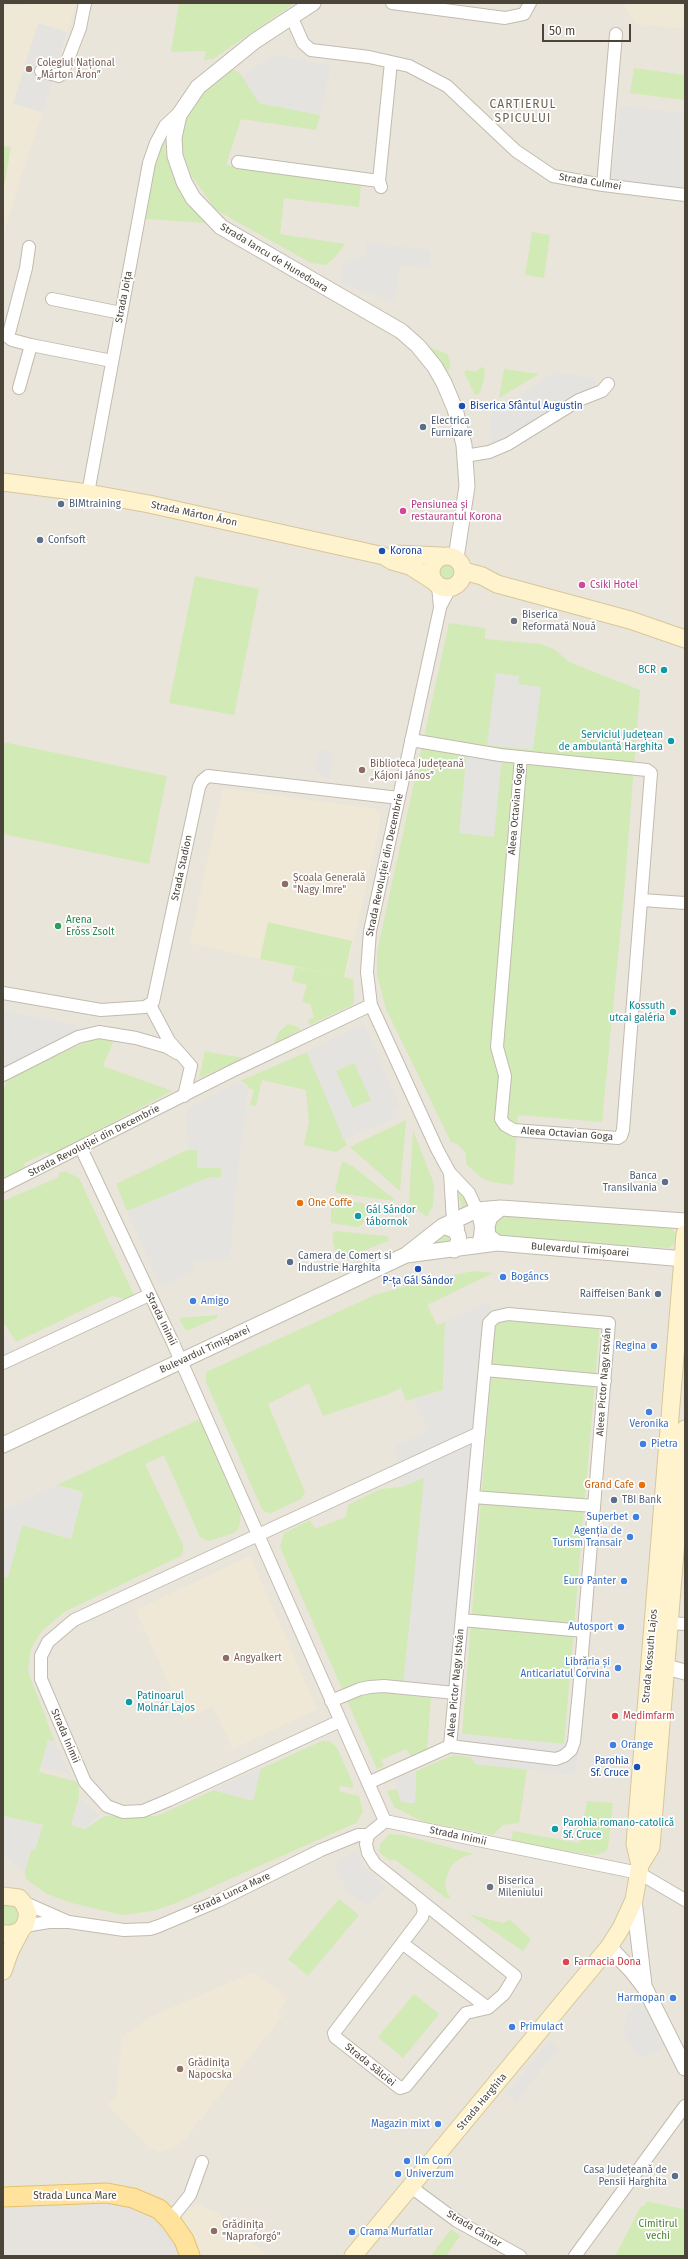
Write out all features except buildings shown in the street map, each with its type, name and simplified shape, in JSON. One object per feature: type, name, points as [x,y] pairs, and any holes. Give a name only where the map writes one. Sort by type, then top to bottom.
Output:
[{"type":"main road","name":"Strada Márton Áron","points":[[3,482],[88,493],[149,504],[384,556],[392,561],[410,566],[449,572]]},
{"type":"main road","name":"Strada Márton Áron","points":[[384,556],[392,554],[449,572]]},
{"type":"main road","points":[[449,572],[616,616],[685,639]]},
{"type":"main road","name":"Strada Kossuth Lajos","points":[[609,1947],[621,1928],[634,1900],[639,1869],[635,1844],[685,1234]]},
{"type":"main road","name":"Strada Kossuth Lajos","points":[[639,1869],[651,1847],[666,1667],[677,1624],[685,1429]]},
{"type":"main road","name":"Strada Lunca Mare","points":[[3,1884],[14,1898]]},
{"type":"main road","points":[[3,1971],[10,1951],[23,1928],[28,1914],[14,1898]]},
{"type":"main road","points":[[3,1934],[12,1934],[23,1928]]},
{"type":"main road","name":"Strada Harghita","points":[[353,2256],[609,1947]]},
{"type":"main road","name":"Strada Lunca Mare","points":[[3,2197],[107,2193],[144,2202],[159,2210],[170,2220],[184,2240],[190,2256]]},
{"type":"street","points":[[41,71],[59,76],[63,72],[80,28],[85,3]]},
{"type":"street","name":"Strada Iancu de Hunedoara","points":[[313,3],[291,16],[214,73],[198,87],[182,110],[174,138],[175,156],[184,182],[193,198],[221,227],[401,331],[418,346],[444,383],[462,434],[466,456],[467,486],[460,530],[449,572]]},
{"type":"street","points":[[392,3],[505,18],[524,14],[530,3]]},
{"type":"street","name":"Strada Culmei","points":[[291,16],[303,43],[311,50],[392,62],[409,66],[447,86],[516,151],[540,169],[564,179],[685,195]]},
{"type":"street","points":[[603,185],[616,34]]},
{"type":"street","points":[[238,162],[380,184],[392,62]]},
{"type":"street","name":"Strada Joița","points":[[88,493],[149,163],[156,143],[165,126],[182,110]]},
{"type":"street","points":[[29,247],[26,268],[8,337],[12,340],[31,345],[112,361]]},
{"type":"street","points":[[52,299],[121,313]]},
{"type":"street","points":[[19,388],[31,345]]},
{"type":"street","points":[[466,456],[489,452],[508,444],[578,400],[602,391],[608,384]]},
{"type":"street","name":"Strada Revoluției din Decembrie","points":[[449,572],[411,740],[367,947],[367,972],[371,1005],[450,1173],[469,1193],[482,1202],[501,1208]]},
{"type":"street","name":"Aleea Octavian Goga","points":[[411,740],[521,757],[650,771],[652,777],[621,1136],[614,1138],[510,1129],[501,1119],[505,1076],[497,1047],[521,757]]},
{"type":"street","name":"Strada Stadion","points":[[150,1005],[155,998],[199,787],[205,778],[208,776],[399,798]]},
{"type":"street","points":[[642,900],[685,903]]},
{"type":"street","points":[[3,993],[101,1010],[128,1009],[150,1005],[177,1053]]},
{"type":"street","name":"Strada Revoluției din Decembrie","points":[[3,1186],[232,1071],[371,1005]]},
{"type":"street","points":[[3,1075],[78,1037],[99,1032],[136,1038],[167,1047],[177,1053],[191,1066],[184,1096]]},
{"type":"street","name":"Strada Inimii","points":[[81,1148],[181,1361],[384,1821],[639,1869],[685,1900]]},
{"type":"street","name":"Strada Revoluției din Decembrie","points":[[448,1223],[450,1173]]},
{"type":"street","name":"Strada Revoluției din Decembrie","points":[[469,1193],[477,1210]]},
{"type":"street","points":[[497,1243],[488,1236],[487,1226],[490,1217],[501,1208]]},
{"type":"street","name":"Bulevardul Timișoarei","points":[[3,1445],[406,1255],[448,1223],[477,1210],[501,1208],[685,1221]]},
{"type":"street","points":[[448,1223],[465,1240],[476,1247],[481,1232],[477,1210]]},
{"type":"street","points":[[448,1223],[458,1235],[460,1241],[454,1250]]},
{"type":"street","name":"Bulevardul Timișoarei","points":[[406,1255],[454,1250],[497,1243],[684,1259]]},
{"type":"street","points":[[3,1363],[149,1295]]},
{"type":"street","name":"Aleea Pictor Nagy István","points":[[368,1783],[450,1746],[556,1759],[564,1756],[571,1750],[574,1742],[610,1323],[508,1314],[494,1317],[489,1323],[450,1746]]},
{"type":"street","points":[[484,1370],[604,1381]]},
{"type":"street","points":[[258,1535],[479,1433]]},
{"type":"street","points":[[668,1445],[683,1470]]},
{"type":"street","points":[[473,1497],[594,1506]]},
{"type":"street","name":"Strada Inimii","points":[[258,1535],[74,1620],[48,1642],[41,1656],[41,1679],[85,1782],[96,1796],[112,1809],[123,1812],[137,1812],[169,1800],[340,1721]]},
{"type":"street","name":"Aleea Pictor Nagy István","points":[[462,1620],[584,1631]]},
{"type":"street","points":[[666,1667],[685,1672]]},
{"type":"street","points":[[331,1701],[360,1689],[370,1687],[391,1687],[455,1693]]},
{"type":"street","points":[[384,1821],[368,1836],[366,1844],[368,1853],[375,1864],[514,1974],[515,1978],[508,1988],[488,2008],[402,1943]]},
{"type":"street","name":"Strada Lunca Mare","points":[[23,1928],[49,1922],[69,1922],[124,1930],[159,1926],[218,1901],[321,1850],[358,1835],[368,1836]]},
{"type":"street","name":"Strada Lunca Mare","points":[[14,1898],[69,1922]]},
{"type":"street","name":"Strada Kossuth Lajos","points":[[634,1900],[644,1988]]},
{"type":"street","name":"Strada Sălciei","points":[[421,1901],[424,1914],[334,2033],[335,2037],[400,2088],[406,2086],[466,2013],[488,2008]]},
{"type":"street","name":"Strada Kossuth Lajos","points":[[609,1947],[622,1958],[644,1988],[685,2068]]},
{"type":"street","points":[[576,2256],[685,2106]]},
{"type":"street","points":[[170,2220],[190,2195],[202,2162]]},
{"type":"street","name":"Strada Cântar","points":[[411,2187],[457,2221],[520,2256]]},
{"type":"shaded area","points":[[3,3],[685,3],[685,2209],[647,2201],[643,2208],[641,2207],[615,2256],[180,2256],[30,2204],[3,2208]]},
{"type":"shaded area","name":"Colegiul Național „Márton Áron”","points":[[38,3],[77,3],[3,235],[3,7]]},
{"type":"shaded area","points":[[625,3],[685,3],[685,29],[635,24],[625,8]]},
{"type":"shaded area","points":[[38,23],[67,32],[43,112],[13,104]]},
{"type":"shaded area","points":[[275,55],[331,66],[320,115],[259,103],[242,76]]},
{"type":"shaded area","points":[[620,105],[685,114],[685,191],[611,182]]},
{"type":"shaded area","points":[[365,242],[430,250],[430,268],[400,265],[395,303],[341,283],[343,262],[363,257],[367,250]]},
{"type":"shaded area","points":[[555,372],[594,378],[598,392],[494,450],[489,425],[493,412]]},
{"type":"shaded area","points":[[496,673],[519,676],[518,684],[541,687],[533,750],[487,745]]},
{"type":"shaded area","points":[[319,749],[333,752],[329,779],[324,778],[315,767]]},
{"type":"shaded area","points":[[467,750],[502,755],[494,837],[459,833]]},
{"type":"shaded area","name":"Școala Generală \"Nagy Imre\"","points":[[223,788],[376,809],[380,814],[380,824],[345,979],[190,943]]},
{"type":"shaded area","points":[[3,1010],[78,1026],[78,1037],[7,1073],[3,1043]]},
{"type":"shaded area","points":[[364,1024],[400,1107],[393,1110],[396,1117],[344,1140],[307,1052]],"holes":[[[354,1063],[371,1100],[353,1108],[336,1071]]]},
{"type":"shaded area","points":[[236,1083],[248,1086],[235,1196],[230,1259],[194,1261],[194,1271],[161,1287],[127,1211],[210,1177],[221,1177],[222,1168],[197,1168],[197,1150],[188,1150],[186,1110]]},
{"type":"shaded area","points":[[491,1301],[455,1693],[403,1688],[424,1478],[401,1487],[396,1446],[429,1430],[413,1399],[443,1390],[445,1322]]},
{"type":"shaded area","points":[[3,1330],[15,1354],[3,1360]]},
{"type":"shaded area","points":[[57,1485],[83,1493],[71,1539],[22,1525],[8,1577],[3,1576],[3,1510]]},
{"type":"shaded area","name":"Angyalkert","points":[[250,1556],[317,1709],[233,1749],[212,1706],[184,1720],[136,1610]]},
{"type":"shaded area","points":[[455,1733],[579,1746],[575,1775],[475,1764],[471,1757],[453,1755]]},
{"type":"shaded area","points":[[48,1740],[55,1742],[70,1774],[41,1767]]},
{"type":"shaded area","points":[[261,1768],[253,1801],[212,1790]]},
{"type":"shaded area","points":[[416,1771],[415,1803],[401,1802],[395,1780]]},
{"type":"shaded area","points":[[79,1798],[99,1815],[85,1829],[71,1825]]},
{"type":"shaded area","points":[[3,1816],[43,1825],[35,1850],[31,1850],[25,1871],[11,1862],[3,1853]]},
{"type":"shaded area","points":[[354,1852],[359,1854],[367,1870],[386,1887],[368,1906],[347,1891],[333,1863]]},
{"type":"shaded area","name":"Grădiniţa Napocska","points":[[254,1972],[288,1998],[278,2011],[283,2016],[181,2144],[160,2152],[149,2148],[106,2104],[116,2100],[122,2037],[150,2017]]},
{"type":"shaded area","points":[[641,2000],[665,2047],[639,2059],[622,2031],[628,2022],[626,2017]]},
{"type":"shaded area","points":[[549,2041],[559,2048],[516,2101],[507,2094]]},
{"type":"shaded area","points":[[112,2203],[136,2208],[155,2218],[166,2230],[180,2256],[3,2256],[3,2208],[30,2204]]},
{"type":"shaded area","name":"Grădinița \"Napraforgó\"","points":[[199,2205],[217,2213],[268,2256],[199,2256],[181,2216],[191,2206]]},
{"type":"green space","points":[[179,3],[295,3],[213,59],[204,60],[206,51],[171,52]]},
{"type":"green space","points":[[634,68],[685,75],[685,100],[630,93]]},
{"type":"green space","points":[[234,70],[241,74],[259,103],[320,115],[316,130],[241,119],[226,165],[361,184],[359,207],[284,198],[280,234],[345,244],[336,256],[326,265],[311,263],[216,210],[191,175],[181,146],[185,120],[202,94],[223,72]]},
{"type":"green space","points":[[165,139],[166,157],[177,183],[206,223],[146,219],[154,165]]},
{"type":"green space","points":[[3,146],[11,147],[3,192]]},
{"type":"green space","points":[[532,232],[550,235],[544,278],[525,275]]},
{"type":"green space","points":[[421,344],[447,354],[451,363],[448,372]]},
{"type":"green space","points":[[481,367],[485,369],[484,378],[480,393],[475,395],[464,372],[466,370],[476,372]]},
{"type":"green space","points":[[504,369],[539,374],[499,398]]},
{"type":"green space","points":[[443,561],[451,561],[457,567],[457,575],[451,581],[443,581],[437,575],[437,567]]},
{"type":"green space","points":[[195,576],[259,589],[234,715],[169,703]]},
{"type":"green space","points":[[449,623],[485,628],[485,639],[540,644],[554,649],[569,662],[640,690],[624,893],[602,1122],[518,1115],[513,1185],[491,1182],[482,1178],[466,1164],[466,1153],[457,1144],[451,1142],[386,1009],[377,975],[377,952]]},
{"type":"green space","points":[[3,742],[167,776],[149,864],[3,834]]},
{"type":"green space","points":[[268,922],[352,941],[344,977],[260,959]]},
{"type":"green space","points":[[295,967],[353,979],[354,1002],[352,1005],[310,1025],[308,1020],[314,1017],[310,1004],[302,1002],[307,985],[292,981]]},
{"type":"green space","points":[[288,1024],[298,1027],[300,1030],[276,1044],[274,1042],[279,1032]]},
{"type":"green space","points":[[100,1036],[115,1037],[103,1066],[172,1091],[50,1156],[48,1152],[24,1163],[25,1168],[3,1178],[3,1092],[8,1077]]},
{"type":"green space","points":[[205,1051],[218,1054],[245,1058],[199,1078]]},
{"type":"green space","points":[[307,1052],[347,1145],[336,1152],[304,1145],[309,1122],[306,1090],[262,1080],[256,1106],[250,1105],[254,1090],[248,1088],[248,1085],[240,1081]]},
{"type":"green space","points":[[354,1062],[371,1100],[353,1109],[336,1071]]},
{"type":"green space","points":[[406,1120],[400,1191],[350,1147]]},
{"type":"green space","points":[[413,1130],[434,1184],[433,1206],[427,1217],[409,1203]]},
{"type":"green space","points":[[187,1150],[197,1150],[222,1168],[221,1177],[210,1177],[127,1211],[116,1184]]},
{"type":"green space","points":[[342,1161],[352,1166],[393,1198],[394,1201],[337,1193],[335,1190]]},
{"type":"green space","points":[[65,1171],[79,1178],[134,1295],[125,1299],[112,1296],[16,1342],[5,1324],[3,1325],[3,1201],[59,1177],[59,1173]]},
{"type":"green space","points":[[458,1191],[471,1204],[471,1206],[462,1209]]},
{"type":"green space","points":[[335,1200],[363,1203],[368,1209],[364,1223],[358,1227],[331,1223],[331,1203]]},
{"type":"green space","points":[[376,1206],[398,1208],[401,1211],[397,1214],[379,1213],[374,1210]]},
{"type":"green space","points":[[503,1216],[670,1226],[676,1234],[674,1244],[668,1248],[507,1238],[493,1232],[496,1219]]},
{"type":"green space","points":[[377,1219],[396,1221],[400,1225],[396,1227],[375,1226],[372,1224]]},
{"type":"green space","points":[[335,1231],[387,1236],[389,1238],[388,1241],[341,1260],[336,1258],[332,1234]]},
{"type":"green space","points":[[450,1234],[453,1243],[417,1250],[447,1235]]},
{"type":"green space","points":[[473,1271],[493,1273],[427,1305],[437,1325],[445,1322],[443,1390],[406,1401],[401,1388],[386,1395],[323,1416],[309,1383],[268,1404],[305,1492],[301,1499],[271,1513],[265,1512],[261,1507],[206,1382],[206,1372],[375,1295],[414,1284]]},
{"type":"green space","points":[[217,1315],[217,1318],[186,1331],[179,1318]]},
{"type":"green space","points":[[505,1318],[600,1322],[564,1744],[462,1734],[495,1329],[498,1322]]},
{"type":"green space","points":[[200,1419],[241,1512],[239,1528],[234,1533],[209,1541],[200,1537],[164,1455],[145,1464],[183,1545],[183,1551],[181,1556],[64,1612],[41,1632],[31,1648],[28,1671],[55,1742],[48,1740],[39,1772],[78,1782],[79,1798],[71,1825],[85,1829],[105,1816],[157,1816],[322,1741],[329,1741],[336,1746],[354,1786],[352,1788],[340,1786],[339,1791],[359,1796],[363,1812],[356,1823],[176,1903],[153,1911],[122,1915],[72,1903],[47,1894],[26,1879],[25,1871],[31,1850],[35,1850],[43,1825],[3,1816],[3,1576],[8,1577],[22,1525],[71,1539],[83,1492],[57,1485]]},
{"type":"green space","points":[[425,1477],[402,1695],[431,1698],[427,1750],[411,1756],[406,1749],[381,1760],[384,1766],[377,1769],[280,1547],[284,1533],[310,1520],[315,1529],[346,1517],[348,1505],[381,1489],[401,1487]]},
{"type":"green space","points":[[454,1755],[471,1757],[475,1764],[527,1769],[519,1823],[503,1825],[493,1835],[421,1821],[394,1807],[387,1791],[397,1789],[401,1802],[415,1803],[416,1771]]},
{"type":"green space","points":[[587,1801],[613,1803],[608,1848],[605,1852],[596,1855],[586,1854],[511,1842],[513,1831],[579,1843]]},
{"type":"green space","points":[[389,1834],[403,1835],[473,1854],[461,1858],[451,1866],[445,1882],[447,1892],[451,1899],[446,1898],[394,1859],[390,1861],[379,1852],[380,1844]]},
{"type":"green space","points":[[339,1899],[359,1915],[308,1976],[288,1959]]},
{"type":"green space","points":[[3,1903],[15,1904],[20,1915],[15,1926],[3,1927]]},
{"type":"green space","points":[[469,1914],[502,1923],[510,1920],[531,1939],[523,1951]]},
{"type":"green space","points":[[414,1994],[439,2014],[403,2058],[378,2037]]},
{"type":"green space","name":"Cimitirul vechi","points":[[647,2201],[685,2209],[685,2256],[615,2256],[641,2206],[643,2207]]},
{"type":"green space","points":[[451,2229],[460,2236],[446,2256],[431,2256]]},
{"type":"place","name":"Colegiul Național „Márton Áron”","points":[[29,69]]},
{"type":"place","name":"Biserica Sfântul Augustin","points":[[462,406]]},
{"type":"place","name":"Electrica Furnizare","points":[[423,427]]},
{"type":"place","name":"BIMtraining","points":[[61,504]]},
{"type":"place","name":"Pensiunea și restaurantul Korona","points":[[403,511]]},
{"type":"place","name":"Confsoft","points":[[40,540]]},
{"type":"place","name":"Korona","points":[[382,551]]},
{"type":"place","name":"Csiki Hotel","points":[[582,585]]},
{"type":"place","name":"Biserica Reformată Nouă","points":[[514,621]]},
{"type":"place","name":"BCR","points":[[664,670]]},
{"type":"place","name":"Serviciul județean de ambulantă Harghita","points":[[671,741]]},
{"type":"place","name":"Biblioteca Județeană „Kájoni János”","points":[[362,770]]},
{"type":"place","name":"Școala Generală \"Nagy Imre\"","points":[[285,884]]},
{"type":"place","name":"Arena Erőss Zsolt","points":[[58,926]]},
{"type":"place","name":"Kossuth utcai galéria","points":[[673,1012]]},
{"type":"place","name":"Banca Transilvania","points":[[665,1182]]},
{"type":"place","name":"One Coffe","points":[[300,1203]]},
{"type":"place","name":"Gál Sándor tábornok","points":[[358,1216]]},
{"type":"place","name":"Camera de Comert si Industrie Harghita","points":[[290,1262]]},
{"type":"place","name":"P-ța Gál Sándor","points":[[418,1269]]},
{"type":"place","name":"Bogáncs","points":[[503,1277]]},
{"type":"place","name":"Raiffeisen Bank","points":[[658,1294]]},
{"type":"place","name":"Amigo","points":[[193,1301]]},
{"type":"place","name":"Regina","points":[[654,1346]]},
{"type":"place","name":"Veronika","points":[[649,1412]]},
{"type":"place","name":"Pietra","points":[[643,1444]]},
{"type":"place","name":"Grand Cafe","points":[[642,1485]]},
{"type":"place","name":"TBI Bank","points":[[614,1500]]},
{"type":"place","name":"Superbet","points":[[636,1517]]},
{"type":"place","name":"Agenția de Turism Transair","points":[[630,1537]]},
{"type":"place","name":"Euro Panter","points":[[624,1581]]},
{"type":"place","name":"Autosport","points":[[621,1627]]},
{"type":"place","name":"Angyalkert","points":[[226,1658]]},
{"type":"place","name":"Librăria și Anticariatul Corvina","points":[[618,1668]]},
{"type":"place","name":"Patinoarul Molnár Lajos","points":[[129,1702]]},
{"type":"place","name":"Medimfarm","points":[[615,1716]]},
{"type":"place","name":"Orange","points":[[613,1745]]},
{"type":"place","name":"Parohia Sf. Cruce","points":[[637,1767]]},
{"type":"place","name":"Parohia romano-catolică Sf. Cruce","points":[[555,1829]]},
{"type":"place","name":"Biserica Mileniului","points":[[490,1887]]},
{"type":"place","name":"Farmacia Dona","points":[[566,1962]]},
{"type":"place","name":"Harmopan","points":[[673,1998]]},
{"type":"place","name":"Primulact","points":[[512,2027]]},
{"type":"place","name":"Grădiniţa Napocska","points":[[180,2069]]},
{"type":"place","name":"Magazin mixt","points":[[438,2124]]},
{"type":"place","name":"Ilm Com","points":[[407,2161]]},
{"type":"place","name":"Univerzum","points":[[398,2174]]},
{"type":"place","name":"Casa Județeană de Pensii Harghita","points":[[675,2176]]},
{"type":"place","name":"Grădinița \"Napraforgó\"","points":[[214,2231]]},
{"type":"place","name":"Crama Murfatlar","points":[[352,2232]]},
{"type":"district","name":"CARTIERUL SPICULUI","points":[[523,112]]}]
